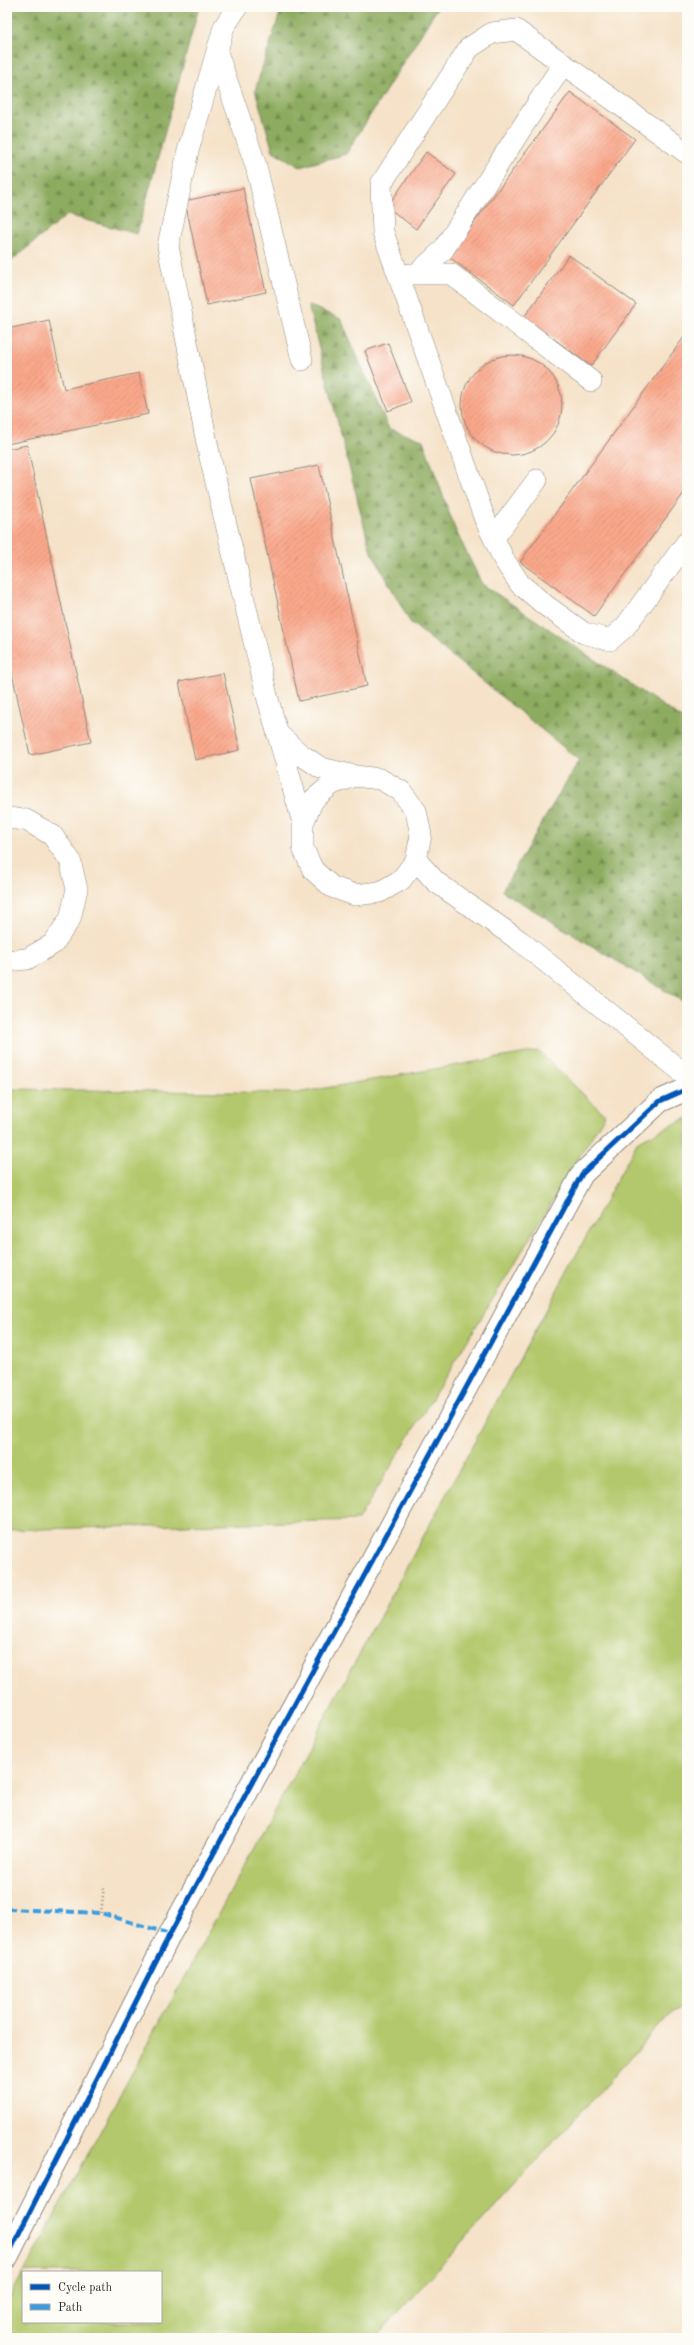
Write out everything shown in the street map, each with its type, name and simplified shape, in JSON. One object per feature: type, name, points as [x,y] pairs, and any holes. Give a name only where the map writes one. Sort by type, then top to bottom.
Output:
[{"type":"street","points":[[7,2257],[170,1934],[582,1174],[660,1101],[687,1089]]},
{"type":"lane","points":[[237,7],[224,26],[216,52],[188,151],[168,246],[209,453],[277,733],[303,823],[303,848],[313,870],[332,887],[355,895],[380,892],[402,880],[416,860],[421,835],[416,811],[401,791],[380,779],[355,776],[321,768],[300,754],[277,733]]},
{"type":"lane","points":[[687,153],[516,30],[492,33],[470,48],[381,184],[383,232],[408,274],[484,517],[504,560],[520,584],[545,605],[584,633],[610,640],[625,627],[687,542]]},
{"type":"lane","points":[[216,52],[256,166],[302,360]]},
{"type":"lane","points":[[408,274],[443,250],[563,64]]},
{"type":"lane","points":[[408,274],[451,274],[591,381]]},
{"type":"lane","points":[[494,538],[537,480]]},
{"type":"lane","points":[[303,823],[313,800],[332,784],[355,776]]},
{"type":"lane","points":[[7,818],[26,820],[52,835],[70,860],[76,889],[70,919],[53,944],[27,959],[7,961]]},
{"type":"lane","points":[[416,860],[436,882],[520,941],[687,1076]]},
{"type":"path","points":[[102,1913],[104,1887]]},
{"type":"green space","points":[[7,7],[199,7],[137,234],[67,215],[10,262],[7,260]]},
{"type":"green space","points":[[282,7],[438,7],[346,154],[300,167],[273,151],[255,90]]},
{"type":"green space","points":[[308,305],[341,319],[389,429],[423,440],[455,529],[482,584],[687,722],[687,1004],[502,891],[579,760],[410,622],[370,549]]},
{"type":"green space","points":[[538,1051],[605,1115],[358,1520],[7,1530],[7,1089],[297,1093]]},
{"type":"green space","points":[[687,1118],[687,2003],[673,2011],[375,2338],[7,2338],[7,2303],[22,2275],[22,2323],[162,2323],[162,2271],[25,2271],[638,1141]]},
{"type":"building","points":[[570,92],[635,139],[514,305],[449,257]]},
{"type":"building","points":[[426,152],[456,174],[416,229],[387,207]]},
{"type":"building","points":[[243,188],[266,292],[207,305],[185,201]]},
{"type":"building","points":[[569,255],[636,304],[591,366],[524,317]]},
{"type":"building","points":[[49,320],[64,389],[139,373],[148,414],[7,444],[7,329]]},
{"type":"building","points":[[687,333],[687,489],[594,616],[520,562]]},
{"type":"building","points":[[388,343],[411,402],[388,411],[365,351]]},
{"type":"building","points":[[512,355],[531,359],[547,370],[558,386],[562,405],[558,424],[547,440],[531,451],[512,455],[493,451],[477,440],[466,424],[462,405],[466,386],[477,370],[493,359]]},
{"type":"building","points":[[27,445],[91,742],[30,755],[7,650],[7,449]]},
{"type":"building","points":[[319,465],[367,686],[299,701],[251,479]]},
{"type":"building","points":[[223,673],[240,750],[195,760],[179,682]]},
{"type":"marked path","points":[[7,1909],[101,1913],[170,1934]]},
{"type":"cycle path","points":[[7,2257],[170,1934],[582,1174],[660,1101],[687,1089]]}]
